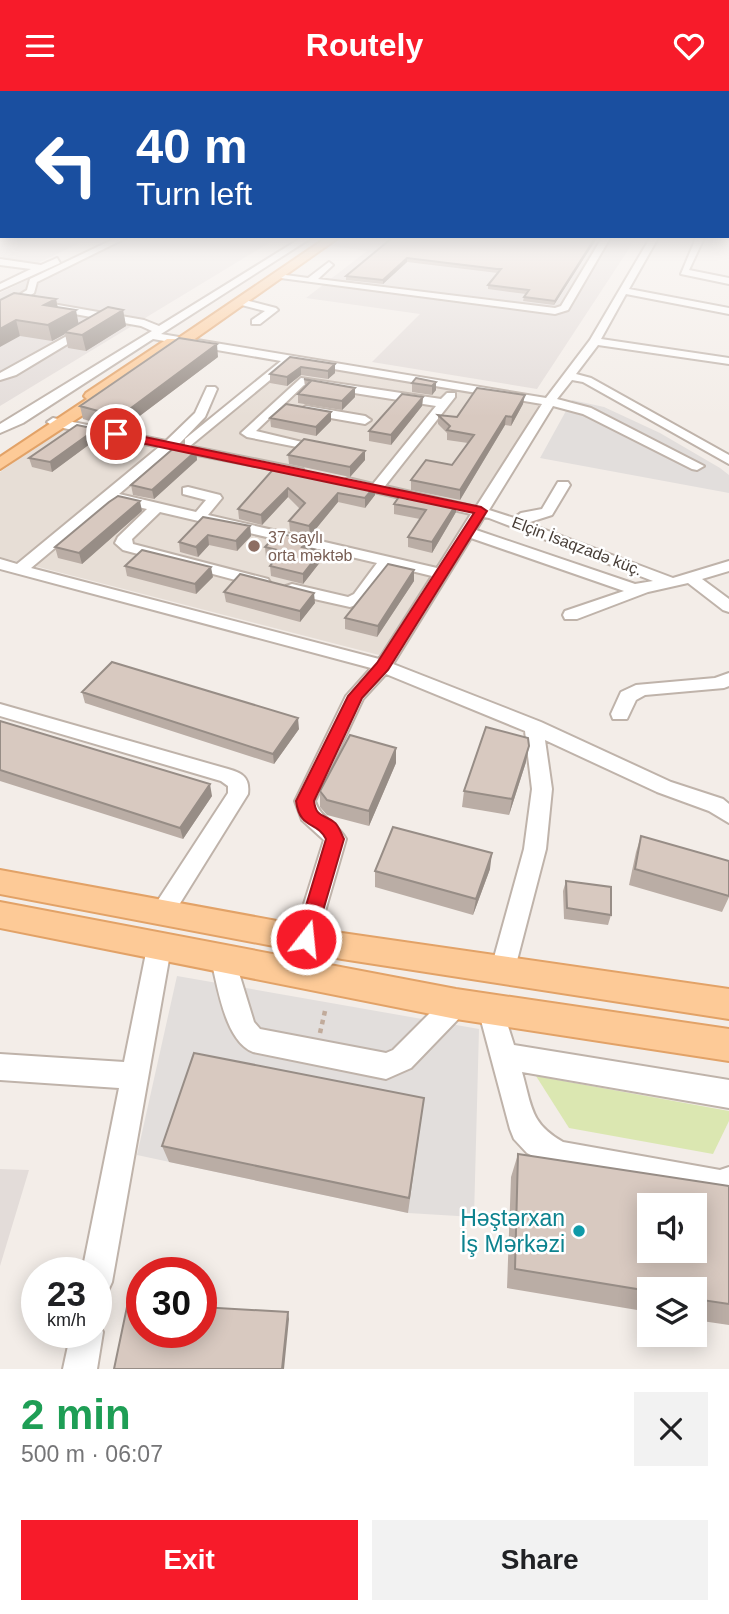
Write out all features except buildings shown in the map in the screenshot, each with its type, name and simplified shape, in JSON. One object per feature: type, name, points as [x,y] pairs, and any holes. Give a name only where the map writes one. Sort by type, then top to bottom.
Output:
[{"type":"main road","points":[[0,457],[57,422],[240,298]]},
{"type":"main road","points":[[178,341],[247,298]]},
{"type":"main road","points":[[0,464],[57,422]]},
{"type":"main road","points":[[0,882],[161,914],[502,972],[729,1004]]},
{"type":"main road","points":[[0,915],[456,1004],[729,1045]]},
{"type":"street","points":[[20,298],[18,299],[26,304],[154,325],[155,333]]},
{"type":"street","points":[[0,429],[19,420],[212,298]]},
{"type":"street","points":[[446,298],[555,311],[565,308],[571,298]]},
{"type":"street","points":[[658,298],[729,311]]},
{"type":"street","points":[[241,302],[273,310],[256,323]]},
{"type":"street","points":[[0,377],[12,373],[108,317]]},
{"type":"street","points":[[155,333],[178,341],[550,401],[587,411],[697,466]]},
{"type":"street","points":[[306,939],[335,839],[329,828],[314,821],[306,813],[305,801],[355,696],[383,666],[550,401],[595,341],[729,361]]},
{"type":"street","points":[[20,569],[108,496],[243,398],[289,359]]},
{"type":"street","points":[[571,376],[587,380],[729,460]]},
{"type":"street","points":[[297,445],[247,433],[296,383],[307,381],[443,403]]},
{"type":"street","points":[[377,488],[443,403],[459,387]]},
{"type":"street","points":[[176,447],[201,414],[211,389]]},
{"type":"street","points":[[243,398],[365,420]]},
{"type":"street","points":[[57,422],[312,475]]},
{"type":"street","name":"Elçin İsaqzadə küç.","points":[[338,480],[481,511],[672,583]]},
{"type":"street","points":[[517,523],[526,516],[547,512],[563,485]]},
{"type":"street","points":[[188,491],[215,498],[199,517]]},
{"type":"street","points":[[157,508],[125,537],[123,543],[128,547],[342,602],[360,597],[387,561]]},
{"type":"street","points":[[467,532],[641,590]]},
{"type":"street","points":[[0,564],[383,666],[534,727],[664,787],[716,805],[729,815]]},
{"type":"street","points":[[571,615],[641,590],[692,579],[729,566]]},
{"type":"street","points":[[692,579],[729,607]]},
{"type":"street","points":[[620,714],[628,696],[642,689],[718,684],[729,679]]},
{"type":"street","points":[[0,710],[228,776],[239,783],[239,794],[161,914]]},
{"type":"street","points":[[502,972],[536,837],[542,789],[534,727]]},
{"type":"street","points":[[101,1257],[159,948]]},
{"type":"street","points":[[223,960],[243,1028],[253,1040],[386,1066],[402,1059],[456,1004]]},
{"type":"street","points":[[504,1056],[729,1094]]},
{"type":"street","points":[[0,1067],[135,1076]]},
{"type":"street","points":[[80,1369],[84,1348]]},
{"type":"lane","points":[[595,341],[619,298]]},
{"type":"lane","points":[[108,496],[440,573]]},
{"type":"lane","points":[[491,1009],[524,1129],[537,1143],[559,1156],[720,1185],[729,1182]]},
{"type":"shaded area","points":[[0,298],[179,298],[0,406]]},
{"type":"shaded area","points":[[306,298],[597,298],[537,389],[372,362],[420,314]]},
{"type":"shaded area","points":[[290,363],[541,405],[379,655],[0,557],[0,472],[63,428],[185,452]]},
{"type":"shaded area","points":[[572,400],[604,407],[660,433],[720,468],[729,475],[729,493],[540,458]]},
{"type":"shaded area","points":[[177,976],[479,1029],[474,1217],[408,1213],[137,1155]]},
{"type":"shaded area","points":[[0,1169],[29,1170],[0,1266]]},
{"type":"green space","points":[[536,1076],[729,1111],[729,1121],[713,1154],[569,1128]]},
{"type":"place","name":"37 saylı orta məktəb","points":[[254,546]]},
{"type":"place","name":"Həştərxan İş Mərkəzi","points":[[579,1231]]},
{"type":"route","points":[[116,434],[481,511],[383,666],[355,696],[305,801],[306,813],[314,821],[329,828],[335,839],[306,939]]}]
